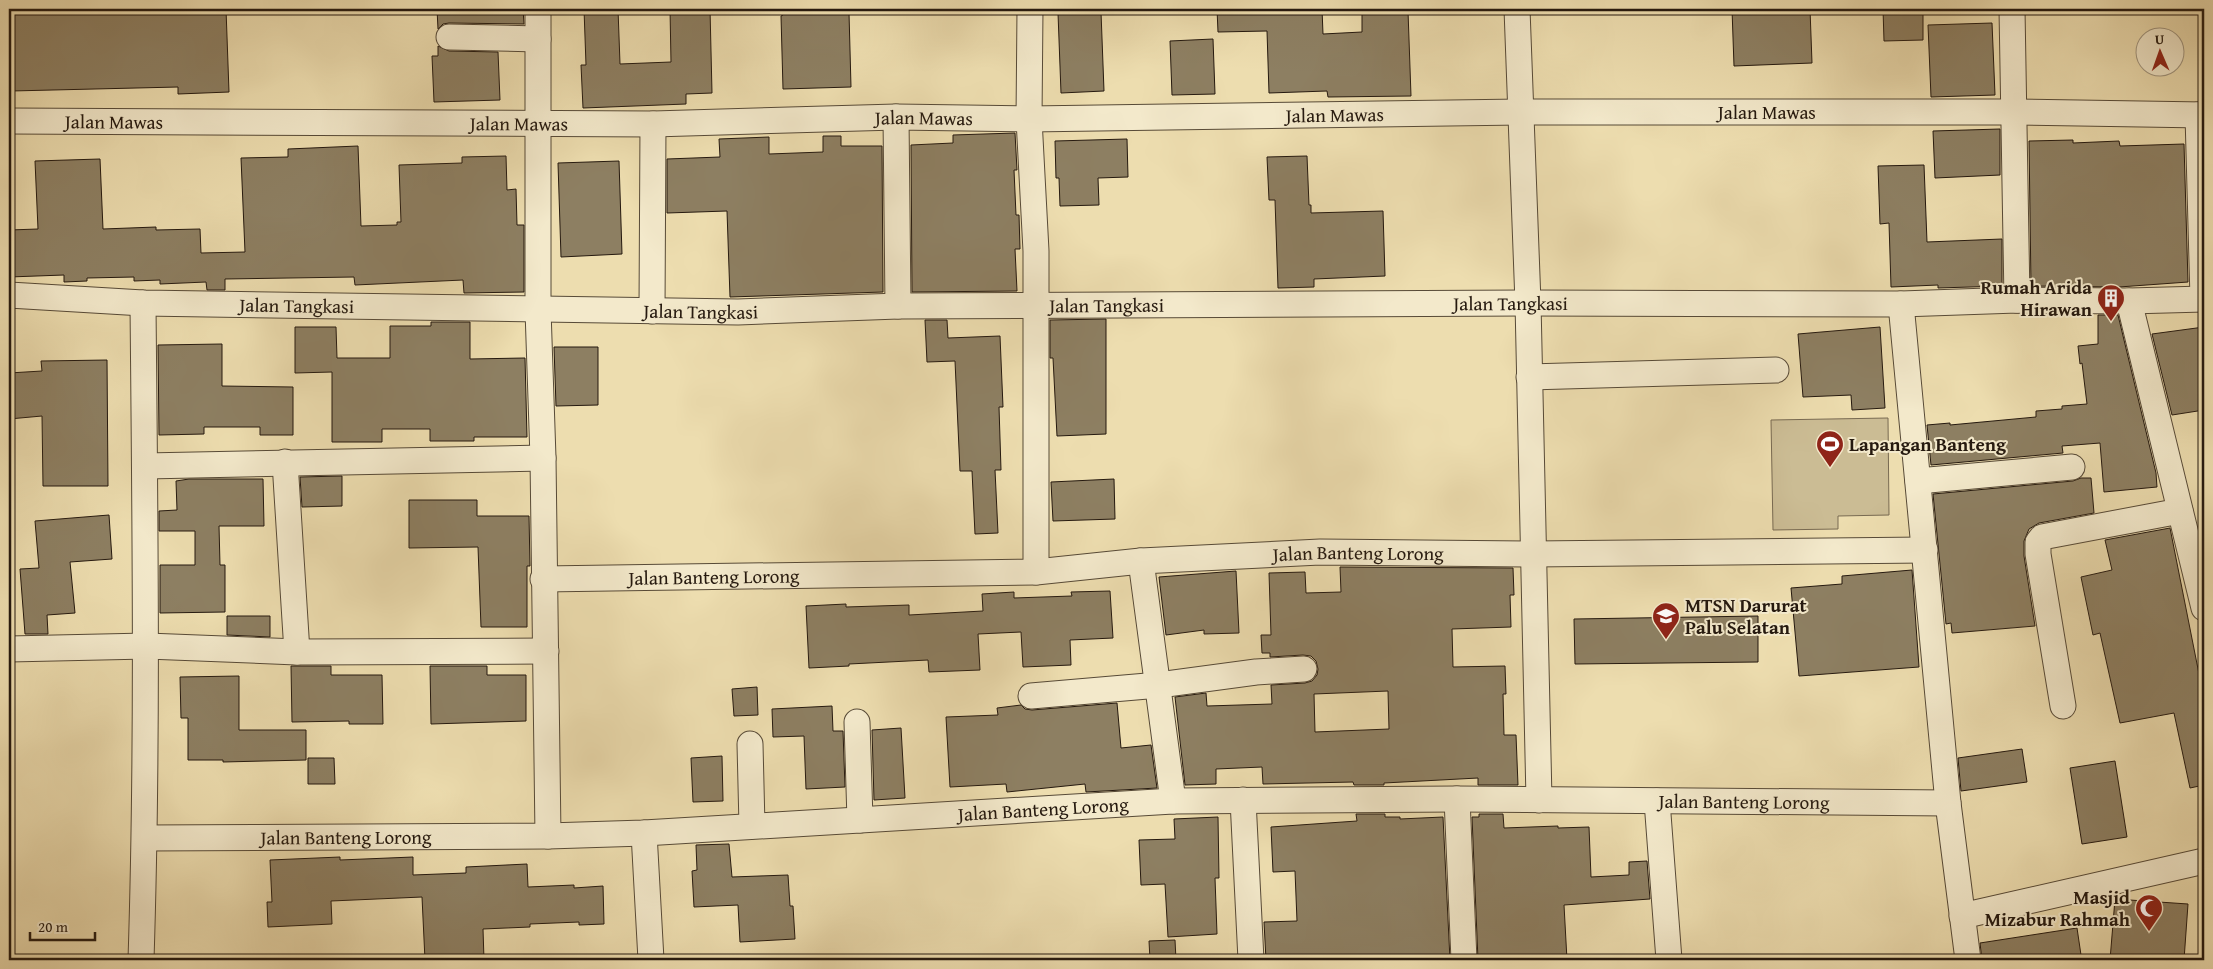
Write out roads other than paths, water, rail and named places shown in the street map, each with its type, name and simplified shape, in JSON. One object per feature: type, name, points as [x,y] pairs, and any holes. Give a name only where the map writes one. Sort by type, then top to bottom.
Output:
[{"type":"street","points":[[538,9],[540,122],[538,310],[543,458],[543,579],[546,651],[548,836]]},
{"type":"street","points":[[1030,9],[1029,119],[1036,251],[1034,305],[1036,572]]},
{"type":"street","points":[[1517,9],[1528,303],[1532,554],[1539,800]]},
{"type":"street","points":[[2012,9],[2012,112],[2017,300]]},
{"type":"street","points":[[450,37],[538,39]]},
{"type":"street","name":"Jalan Mawas","points":[[9,122],[540,122],[653,124],[896,117],[1029,119],[1521,112],[2012,112],[2201,115]]},
{"type":"street","points":[[2201,115],[2203,299]]},
{"type":"street","points":[[896,117],[898,306]]},
{"type":"street","points":[[652,311],[653,124]]},
{"type":"street","name":"Jalan Tangkasi","points":[[9,295],[143,303],[738,312],[898,306],[1528,303],[1901,304],[2017,300],[2129,301],[2203,299]]},
{"type":"street","points":[[2129,301],[2204,608]]},
{"type":"street","points":[[141,960],[145,838],[147,646],[143,303]]},
{"type":"street","points":[[1901,304],[1948,803],[1968,960]]},
{"type":"street","points":[[1529,377],[1776,370]]},
{"type":"street","points":[[144,466],[543,458]]},
{"type":"street","points":[[285,462],[297,652]]},
{"type":"street","points":[[1918,481],[2072,467]]},
{"type":"street","points":[[2063,706],[2038,554],[2038,542],[2042,538],[2180,511]]},
{"type":"street","name":"Jalan Banteng Lorong","points":[[543,579],[1036,572],[1141,561],[1320,552],[1532,554],[1925,550]]},
{"type":"street","points":[[1141,561],[1173,800]]},
{"type":"street","points":[[9,649],[147,646],[297,652],[546,651]]},
{"type":"street","points":[[1031,696],[1159,685],[1256,672],[1304,669]]},
{"type":"street","points":[[857,722],[860,820]]},
{"type":"street","points":[[750,744],[752,826]]},
{"type":"street","points":[[1457,799],[1464,960]]},
{"type":"street","name":"Jalan Banteng Lorong","points":[[145,838],[548,836],[644,833],[1173,800],[1457,799],[1948,803]]},
{"type":"street","points":[[1243,800],[1251,960]]},
{"type":"street","points":[[1657,801],[1670,960]]},
{"type":"street","points":[[644,833],[651,960]]},
{"type":"street","points":[[1962,916],[2204,861]]},
{"type":"place","name":"Rumah Arida Hirawan","points":[[2111,322]]},
{"type":"place","name":"Lapangan Banteng","points":[[1830,468]]},
{"type":"place","name":"MTSN Darurat Palu Selatan","points":[[1666,640]]},
{"type":"place","name":"Masjid Mizabur Rahmah","points":[[2149,932]]}]
